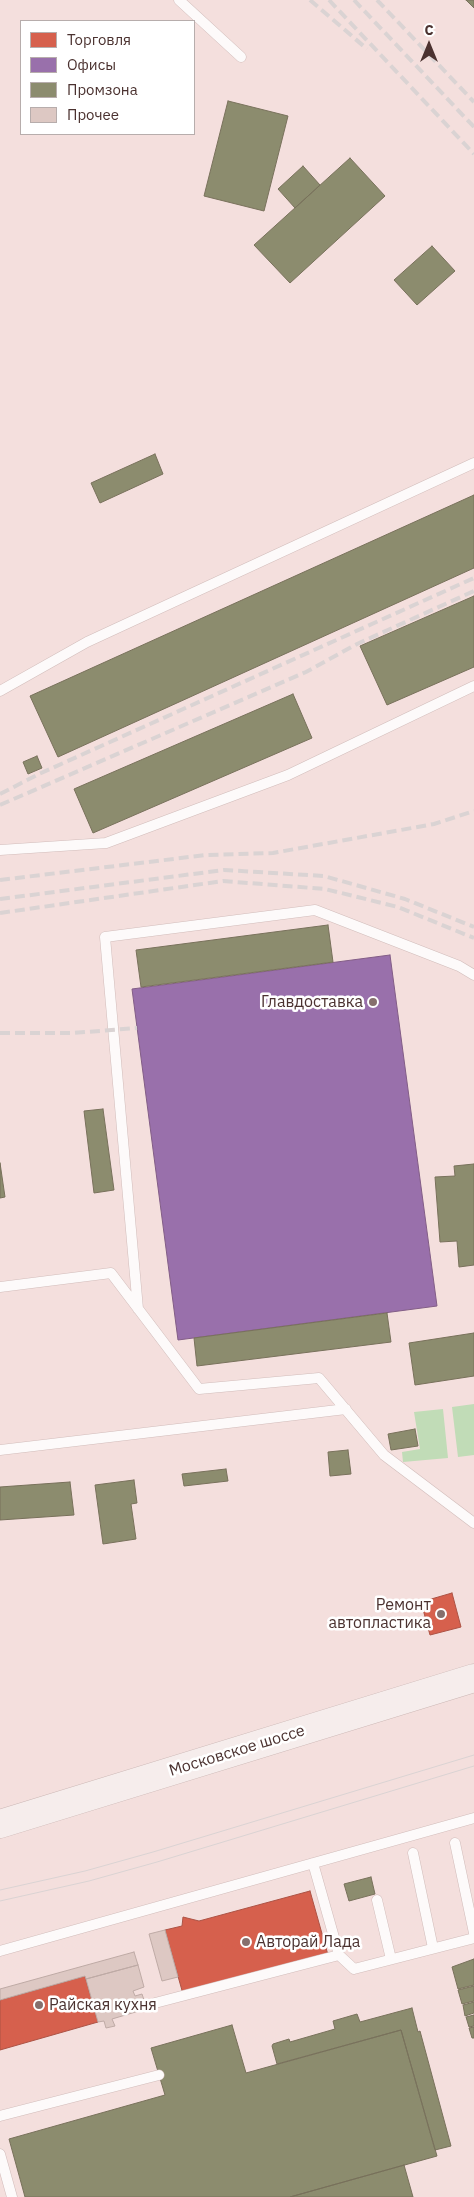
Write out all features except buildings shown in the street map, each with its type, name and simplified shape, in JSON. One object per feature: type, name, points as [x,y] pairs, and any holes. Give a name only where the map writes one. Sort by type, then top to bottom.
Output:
[{"type":"main road","name":"Московское шоссе","points":[[0,1824],[474,1678]]},
{"type":"lane","points":[[179,0],[241,57]]},
{"type":"lane","points":[[0,691],[87,642],[474,463]]},
{"type":"lane","points":[[0,850],[106,844],[288,775],[474,686]]},
{"type":"lane","points":[[138,1309],[105,937],[315,910],[459,966],[474,975]]},
{"type":"lane","points":[[0,1287],[111,1273],[199,1389],[319,1378],[384,1455],[474,1523]]},
{"type":"lane","points":[[0,1450],[346,1409]]},
{"type":"lane","points":[[0,1951],[474,1818]]},
{"type":"lane","points":[[455,1843],[474,1933]]},
{"type":"lane","points":[[413,1853],[433,1948]]},
{"type":"lane","points":[[313,1863],[339,1955],[354,1969],[474,1938]]},
{"type":"lane","points":[[377,1900],[391,1959]]},
{"type":"lane","points":[[155,2003],[339,1955]]},
{"type":"lane","points":[[0,2116],[159,2075]]},
{"type":"lane","points":[[0,2154],[12,2197]]},
{"type":"green space","points":[[474,1404],[474,1455],[458,1457],[452,1407]]},
{"type":"green space","points":[[443,1409],[448,1458],[403,1462],[402,1452],[420,1449],[414,1412]]},
{"type":"tram line","points":[[0,1890],[85,1871],[153,1852],[474,1755]]},
{"type":"tram line","points":[[0,1901],[89,1881],[157,1862],[474,1766]]},
{"type":"railway","points":[[310,0],[367,49]]},
{"type":"railway","points":[[329,0],[474,154]]},
{"type":"railway","points":[[354,0],[474,127]]},
{"type":"railway","points":[[377,0],[474,102]]},
{"type":"railway","points":[[0,794],[39,774],[474,578]]},
{"type":"railway","points":[[0,805],[306,672],[357,644],[474,591]]},
{"type":"railway","points":[[0,880],[206,855],[273,853],[434,824],[474,811]]},
{"type":"railway","points":[[0,899],[224,870],[324,876],[405,899],[474,927]]},
{"type":"railway","points":[[0,913],[223,881],[325,889],[398,907],[474,938]]},
{"type":"railway","points":[[0,1033],[73,1033],[137,1028]]},
{"type":"place","name":"Главдоставка","points":[[373,1002]]},
{"type":"place","name":"Ремонт автопластика","points":[[441,1614]]},
{"type":"place","name":"Авторай Лада","points":[[246,1942]]},
{"type":"place","name":"Райская кухня","points":[[39,2005]]}]
